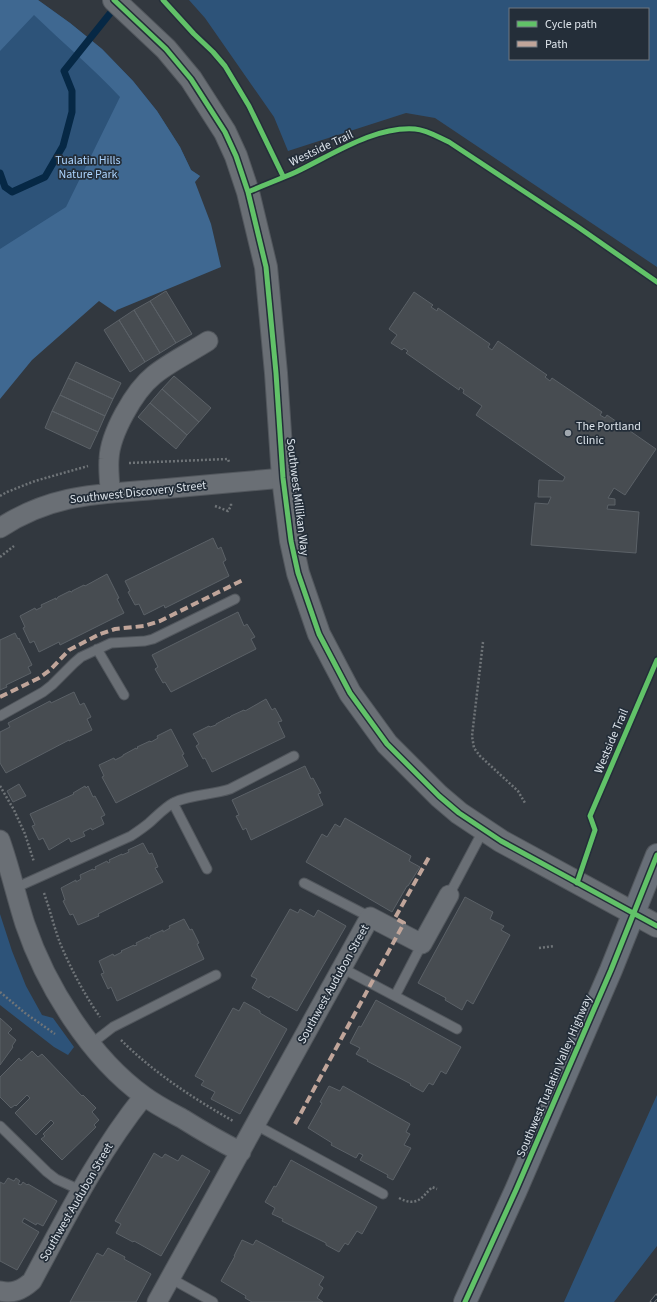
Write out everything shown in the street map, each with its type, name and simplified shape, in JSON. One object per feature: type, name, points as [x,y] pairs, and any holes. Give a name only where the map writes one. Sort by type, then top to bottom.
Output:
[{"type":"main road","name":"Southwest Tualatin Valley Highway","points":[[465,1302],[516,1190],[635,913],[657,855]]},
{"type":"street","name":"Southwest Millikan Way","points":[[114,0],[166,49],[191,79],[225,132],[236,156],[248,192],[266,267],[276,373],[283,478],[291,541],[298,573],[319,634],[350,693],[386,744],[439,796],[459,813],[501,841],[657,926]]},
{"type":"street","points":[[110,493],[110,454],[114,438],[132,399],[154,375],[208,341]]},
{"type":"street","name":"Southwest Discovery Street","points":[[0,528],[28,511],[68,498],[87,495],[283,478]]},
{"type":"street","points":[[0,840],[25,924],[38,957],[60,1001],[92,1044],[108,1064],[144,1096],[223,1143],[241,1152]]},
{"type":"street","points":[[422,944],[449,895]]},
{"type":"street","name":"Southwest Audubon Street","points":[[157,1302],[370,917],[422,944]]},
{"type":"street","name":"Southwest Audubon Street","points":[[11,1295],[24,1288],[32,1281],[80,1190],[126,1118],[144,1096]]},
{"type":"lane","points":[[0,716],[44,692],[81,657],[112,643],[145,641],[153,639],[235,598]]},
{"type":"lane","points":[[97,649],[124,695]]},
{"type":"lane","points":[[15,888],[130,836],[174,803],[185,798],[230,789],[294,756]]},
{"type":"lane","points":[[174,803],[207,869]]},
{"type":"lane","points":[[449,895],[484,829]]},
{"type":"lane","points":[[304,883],[370,917]]},
{"type":"lane","points":[[395,996],[422,944]]},
{"type":"lane","points":[[342,968],[457,1029]]},
{"type":"lane","points":[[92,1044],[110,1030],[216,975]]},
{"type":"lane","points":[[256,1125],[383,1194]]},
{"type":"lane","points":[[0,1126],[47,1172],[56,1179],[80,1190]]},
{"type":"lane","points":[[170,1278],[213,1302]]},
{"type":"path","points":[[0,496],[35,481],[86,466],[109,464]]},
{"type":"path","points":[[483,642],[472,736],[474,748],[480,756],[518,791],[525,803]]},
{"type":"path","points":[[0,786],[25,834],[60,943],[78,983],[91,1005],[110,1030],[142,1061],[198,1101],[235,1122],[223,1143]]},
{"type":"path","points":[[539,948],[554,946]]},
{"type":"green space","name":"Tualatin Hills Nature Park","points":[[0,0],[38,0],[102,49],[133,81],[157,111],[180,147],[191,170],[200,176],[0,392]]},
{"type":"green space","name":"Tualatin Hills Nature Park","points":[[0,0],[38,0],[102,49],[133,81],[157,111],[180,147],[191,170],[200,176],[195,182],[211,224],[221,267],[115,312],[99,301],[32,360],[0,399],[0,249],[66,207],[120,97],[34,15],[0,51]]},
{"type":"green space","points":[[189,0],[657,0],[657,267],[435,118],[406,113],[288,151],[274,117],[205,18]]},
{"type":"green space","points":[[0,914],[12,951],[26,986],[42,1015],[53,1018],[74,1047],[68,1055],[54,1047],[0,1005]]},
{"type":"green space","points":[[657,1095],[657,1246],[614,1302],[564,1302]]},
{"type":"building","points":[[166,291],[192,334],[176,343],[150,301]]},
{"type":"building","name":"The Portland Clinic","points":[[414,292],[433,305],[431,307],[437,311],[438,308],[490,344],[488,347],[492,350],[498,341],[547,375],[545,377],[550,381],[552,378],[602,412],[600,415],[605,418],[607,415],[656,449],[625,495],[614,488],[608,498],[615,499],[615,505],[608,505],[607,509],[639,512],[636,553],[531,545],[535,503],[548,504],[551,497],[538,497],[539,480],[563,481],[565,477],[476,415],[482,406],[463,393],[464,390],[460,387],[459,390],[406,353],[408,351],[404,348],[402,350],[391,343],[397,335],[389,329]]},
{"type":"building","points":[[150,301],[176,343],[160,353],[134,310]]},
{"type":"building","points":[[134,310],[160,353],[145,362],[119,320]]},
{"type":"building","points":[[119,320],[145,362],[130,372],[104,330]]},
{"type":"building","points":[[76,362],[121,383],[113,399],[68,378]]},
{"type":"building","points":[[174,376],[211,408],[199,422],[162,389]]},
{"type":"building","points":[[68,378],[113,399],[105,416],[60,395]]},
{"type":"building","points":[[162,389],[199,422],[187,435],[150,403]]},
{"type":"building","points":[[60,395],[105,416],[98,432],[52,411]]},
{"type":"building","points":[[150,403],[187,435],[176,449],[138,417]]},
{"type":"building","points":[[52,411],[98,432],[90,449],[45,428]]},
{"type":"building","points":[[213,538],[218,549],[221,547],[226,560],[223,562],[229,576],[165,608],[164,605],[144,615],[139,604],[135,605],[128,592],[130,591],[125,581]]},
{"type":"building","points":[[107,574],[119,598],[117,599],[124,613],[60,645],[59,642],[39,652],[34,641],[30,643],[23,628],[25,627],[20,616],[35,608],[36,610],[42,607],[41,605],[56,598],[56,600],[58,597],[70,591],[72,592],[84,585],[85,586]]},
{"type":"building","points":[[238,612],[244,626],[247,624],[255,637],[251,639],[256,649],[171,692],[165,682],[163,683],[155,669],[158,667],[152,655]]},
{"type":"building","points":[[15,633],[32,665],[28,667],[31,673],[6,685],[7,687],[0,690],[0,640]]},
{"type":"building","points":[[74,692],[80,705],[84,703],[91,717],[87,719],[92,730],[69,740],[6,773],[0,763],[0,732],[10,727],[8,723],[50,701],[51,703]]},
{"type":"building","points":[[266,699],[272,710],[275,708],[282,721],[278,722],[285,737],[212,772],[205,758],[203,759],[196,746],[199,744],[193,734],[209,726],[216,725]]},
{"type":"building","points":[[171,729],[184,754],[182,755],[188,766],[116,803],[102,777],[104,776],[99,765],[114,758],[115,760],[138,748],[137,747],[150,741],[151,742],[158,738],[157,736]]},
{"type":"building","points":[[305,766],[311,779],[313,778],[321,793],[318,794],[323,805],[251,840],[246,828],[243,830],[236,816],[239,815],[232,800]]},
{"type":"building","points":[[19,784],[26,796],[13,802],[7,791]]},
{"type":"building","points":[[85,786],[86,788],[88,786],[93,797],[95,796],[105,815],[101,817],[104,824],[92,830],[91,828],[83,832],[85,836],[71,842],[69,838],[49,850],[43,838],[39,840],[32,826],[35,825],[30,814],[74,794],[73,793]]},
{"type":"building","points":[[345,818],[411,856],[409,861],[420,867],[392,912],[306,862],[322,834],[327,837],[335,824],[340,827]]},
{"type":"building","points":[[143,843],[149,854],[152,853],[158,867],[155,868],[163,882],[98,914],[99,916],[78,925],[73,914],[70,915],[63,901],[65,900],[61,888],[81,879],[80,875],[96,869],[95,867],[107,861],[108,863],[110,862],[109,860],[129,852],[128,850]]},
{"type":"building","points":[[465,897],[493,912],[490,919],[504,926],[501,930],[510,935],[473,1004],[467,1000],[462,1010],[445,1000],[446,998],[418,983]]},
{"type":"building","points":[[290,909],[298,913],[300,909],[314,917],[318,910],[346,926],[297,1011],[252,988],[257,979],[251,976]]},
{"type":"building","points":[[184,919],[190,930],[192,929],[199,943],[197,944],[204,959],[117,1001],[111,987],[108,989],[101,974],[104,973],[99,961],[113,954],[114,956],[122,952],[121,951],[137,945],[136,943],[148,937],[149,939],[150,936],[163,930],[163,932],[170,928],[169,926]]},
{"type":"building","points":[[376,1000],[461,1047],[446,1074],[441,1071],[433,1085],[429,1083],[423,1092],[356,1054],[360,1048],[350,1043]]},
{"type":"building","points":[[244,1002],[287,1029],[240,1114],[211,1099],[215,1092],[201,1085],[204,1081],[195,1076],[233,1008],[239,1011]]},
{"type":"building","points":[[0,1018],[12,1029],[8,1033],[16,1040],[12,1046],[13,1047],[0,1065]]},
{"type":"building","points":[[32,1051],[38,1057],[42,1054],[82,1096],[83,1095],[96,1108],[92,1112],[99,1120],[94,1125],[96,1127],[62,1160],[41,1139],[45,1136],[43,1134],[54,1123],[51,1120],[36,1135],[15,1113],[30,1098],[27,1095],[16,1106],[15,1105],[11,1108],[0,1097],[0,1077],[19,1058],[21,1061]]},
{"type":"building","points":[[329,1086],[340,1091],[343,1086],[410,1124],[406,1132],[410,1134],[404,1145],[411,1148],[393,1180],[387,1177],[388,1175],[360,1160],[363,1155],[359,1153],[356,1158],[331,1145],[332,1143],[308,1128],[322,1103],[320,1102]]},
{"type":"building","points":[[154,1153],[162,1158],[165,1154],[178,1161],[182,1155],[210,1171],[161,1256],[116,1233],[121,1224],[115,1221]]},
{"type":"building","points":[[291,1160],[377,1207],[362,1234],[357,1231],[348,1245],[345,1243],[339,1252],[326,1245],[326,1243],[282,1221],[283,1219],[272,1214],[275,1208],[265,1202],[274,1186],[276,1187]]},
{"type":"building","points":[[8,1178],[14,1181],[16,1178],[20,1181],[18,1184],[21,1185],[23,1182],[27,1185],[28,1184],[57,1201],[43,1226],[37,1223],[36,1225],[24,1218],[22,1222],[39,1232],[17,1270],[0,1261],[0,1182],[4,1184]]},
{"type":"building","points":[[242,1240],[253,1245],[256,1240],[324,1277],[319,1285],[323,1288],[317,1298],[323,1302],[252,1302],[245,1298],[246,1296],[221,1281]]},
{"type":"building","points":[[108,1248],[151,1274],[136,1302],[70,1302],[97,1253],[103,1256]]},
{"type":"waterway","points":[[0,173],[5,187],[12,192],[45,177],[63,146],[72,112],[72,91],[64,71],[116,6]]},
{"type":"railway","points":[[652,1302],[657,1296]]},
{"type":"marked path","points":[[0,697],[39,678],[50,670],[69,650],[100,634],[115,629],[144,626],[160,621],[245,579]]},
{"type":"marked path","points":[[295,1124],[404,923],[395,918],[429,857]]},
{"type":"cycle path","points":[[114,0],[166,49],[191,79],[225,132],[236,156],[248,192],[266,267],[276,373],[283,478],[291,541],[298,573],[319,634],[350,693],[387,744],[439,796],[459,813],[501,841],[657,926]]},
{"type":"cycle path","points":[[163,0],[225,66],[249,106],[283,176]]},
{"type":"cycle path","name":"Westside Trail","points":[[248,192],[296,172],[339,150],[369,137],[400,129],[415,129],[432,134],[449,142],[578,227],[657,282]]},
{"type":"cycle path","name":"Westside Trail","points":[[577,883],[595,830],[590,816],[657,660]]},
{"type":"cycle path","points":[[465,1302],[516,1190],[611,970],[657,855]]},
{"type":"place","name":"The Portland Clinic","points":[[568,433]]}]
